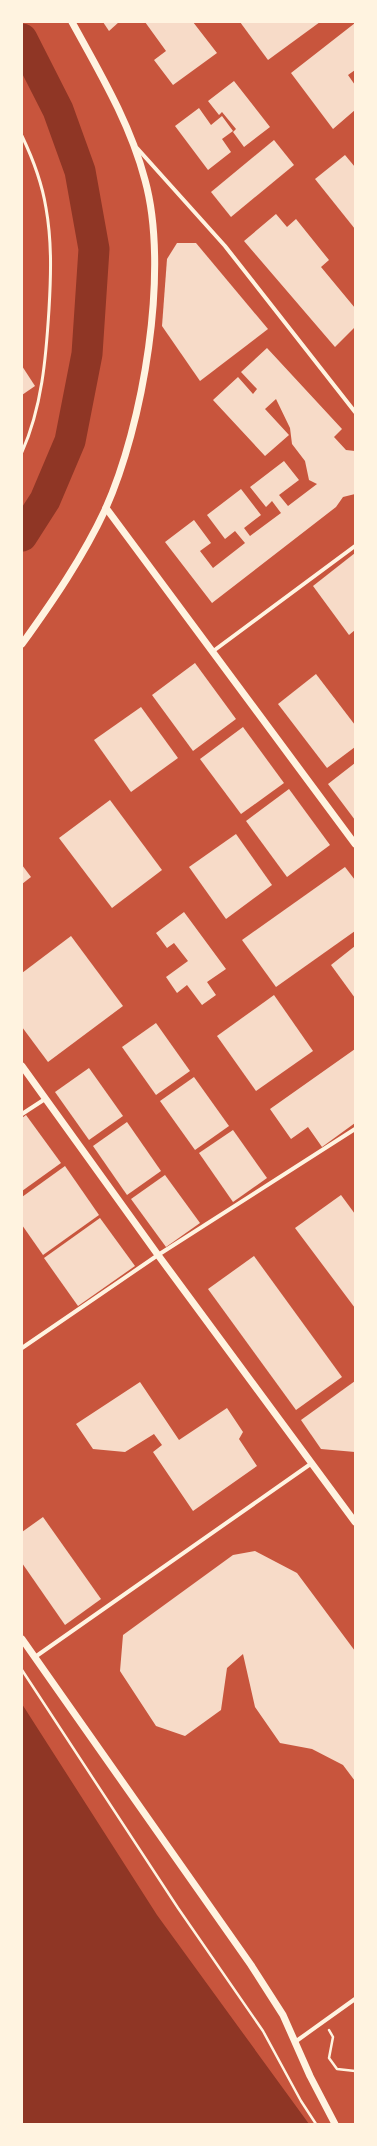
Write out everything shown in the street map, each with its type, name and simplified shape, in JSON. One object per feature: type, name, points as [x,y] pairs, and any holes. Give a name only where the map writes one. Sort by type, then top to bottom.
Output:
[{"type":"street","points":[[22,644],[72,570],[106,508],[128,442],[139,402],[150,338],[154,295],[153,216],[146,182],[135,146],[115,100],[72,22]]},
{"type":"street","points":[[135,146],[225,246],[355,412]]},
{"type":"street","points":[[106,508],[355,844]]},
{"type":"street","points":[[212,652],[355,546]]},
{"type":"street","points":[[22,1066],[158,1255],[355,1522]]},
{"type":"street","points":[[22,1114],[45,1098]]},
{"type":"street","points":[[22,1348],[158,1255],[355,1129]]},
{"type":"street","points":[[35,1657],[312,1463]]},
{"type":"street","points":[[22,1639],[251,1965],[283,2015],[313,2083],[335,2124]]},
{"type":"street","points":[[295,2042],[355,1999]]},
{"type":"lane","points":[[22,136],[33,159],[46,208],[51,262],[46,343],[41,391],[22,452]]},
{"type":"path","points":[[22,1670],[178,1908],[263,2031],[301,2101],[316,2124]]},
{"type":"path","points":[[329,2030],[333,2037],[329,2058],[337,2069],[355,2071]]},
{"type":"shaded area","points":[[22,1704],[157,1915],[309,2124],[22,2124]]},
{"type":"building","points":[[103,22],[119,22],[109,31]]},
{"type":"building","points":[[145,22],[193,22],[217,53],[173,85],[154,60],[166,51]]},
{"type":"building","points":[[240,22],[320,22],[268,60]]},
{"type":"building","points":[[355,23],[355,70],[348,75],[355,85],[355,110],[333,129],[291,73]]},
{"type":"building","points":[[234,81],[270,127],[244,147],[233,132],[236,129],[222,112],[219,115],[208,101]]},
{"type":"building","points":[[199,108],[211,125],[222,116],[233,131],[222,139],[231,152],[208,170],[175,126]]},
{"type":"building","points":[[274,140],[294,165],[231,217],[211,192]]},
{"type":"building","points":[[345,155],[355,167],[355,229],[315,179]]},
{"type":"building","points":[[276,214],[287,227],[296,219],[329,260],[321,267],[355,308],[355,327],[335,347],[244,241]]},
{"type":"building","points":[[177,243],[196,243],[268,329],[200,381],[162,326],[167,259]]},
{"type":"building","points":[[267,348],[342,429],[334,437],[346,450],[355,451],[355,494],[343,497],[336,507],[212,603],[165,542],[194,520],[211,543],[200,551],[213,568],[245,543],[235,531],[225,539],[207,515],[241,489],[261,515],[244,528],[250,536],[281,513],[272,501],[266,507],[250,487],[284,461],[299,480],[279,495],[288,506],[317,484],[309,480],[305,461],[292,444],[290,428],[276,399],[265,409],[289,435],[265,456],[213,400],[238,377],[253,394],[257,389],[241,372]]},
{"type":"building","points":[[22,366],[35,386],[22,395]]},
{"type":"building","points":[[355,553],[355,630],[349,635],[313,586]]},
{"type":"building","points":[[195,663],[236,719],[193,751],[152,695]]},
{"type":"building","points":[[316,674],[355,725],[355,747],[327,768],[278,704]]},
{"type":"building","points":[[141,707],[178,758],[131,792],[94,740]]},
{"type":"building","points":[[243,727],[284,783],[241,814],[200,759]]},
{"type":"building","points":[[355,763],[355,820],[328,784]]},
{"type":"building","points":[[289,789],[330,845],[287,877],[246,821]]},
{"type":"building","points":[[110,800],[162,870],[112,908],[59,838]]},
{"type":"building","points":[[236,834],[272,885],[226,919],[189,867]]},
{"type":"building","points":[[22,865],[31,877],[22,884]]},
{"type":"building","points":[[345,867],[355,880],[355,931],[276,987],[242,940]]},
{"type":"building","points":[[184,912],[226,969],[207,982],[216,995],[202,1005],[187,985],[177,993],[166,977],[188,961],[174,943],[167,948],[156,933]]},
{"type":"building","points":[[71,936],[123,1006],[48,1062],[22,1027],[22,973]]},
{"type":"building","points":[[355,946],[355,998],[331,965]]},
{"type":"building","points":[[274,995],[313,1051],[256,1091],[217,1036]]},
{"type":"building","points":[[156,1023],[190,1071],[156,1095],[122,1047]]},
{"type":"building","points":[[355,1049],[355,1123],[322,1147],[308,1127],[291,1139],[270,1109]]},
{"type":"building","points":[[89,1068],[123,1116],[89,1140],[55,1092]]},
{"type":"building","points":[[194,1077],[229,1126],[195,1150],[160,1101]]},
{"type":"building","points":[[26,1115],[61,1163],[22,1191],[22,1118]]},
{"type":"building","points":[[127,1122],[161,1171],[127,1195],[93,1146]]},
{"type":"building","points":[[233,1130],[267,1178],[233,1202],[199,1153]]},
{"type":"building","points":[[65,1166],[99,1215],[43,1255],[22,1225],[22,1197]]},
{"type":"building","points":[[165,1175],[200,1223],[166,1247],[131,1199]]},
{"type":"building","points":[[341,1195],[355,1214],[355,1308],[295,1228]]},
{"type":"building","points":[[100,1218],[135,1266],[78,1306],[44,1258]]},
{"type":"building","points":[[254,1256],[342,1377],[296,1410],[208,1289]]},
{"type":"building","points":[[355,1381],[355,1452],[321,1449],[301,1420]]},
{"type":"building","points":[[140,1382],[179,1440],[227,1408],[243,1432],[239,1439],[257,1466],[193,1511],[153,1452],[162,1445],[154,1434],[125,1452],[93,1449],[76,1424]]},
{"type":"building","points":[[43,1517],[101,1599],[65,1625],[22,1563],[22,1532]]},
{"type":"building","points":[[255,1551],[297,1573],[355,1651],[355,1781],[343,1765],[312,1749],[280,1743],[255,1707],[243,1654],[227,1668],[221,1710],[185,1736],[156,1726],[120,1671],[123,1635],[233,1555]]},
{"type":"waterway","points":[[22,39],[58,110],[80,171],[94,249],[87,354],[70,441],[45,500],[22,536]]}]
